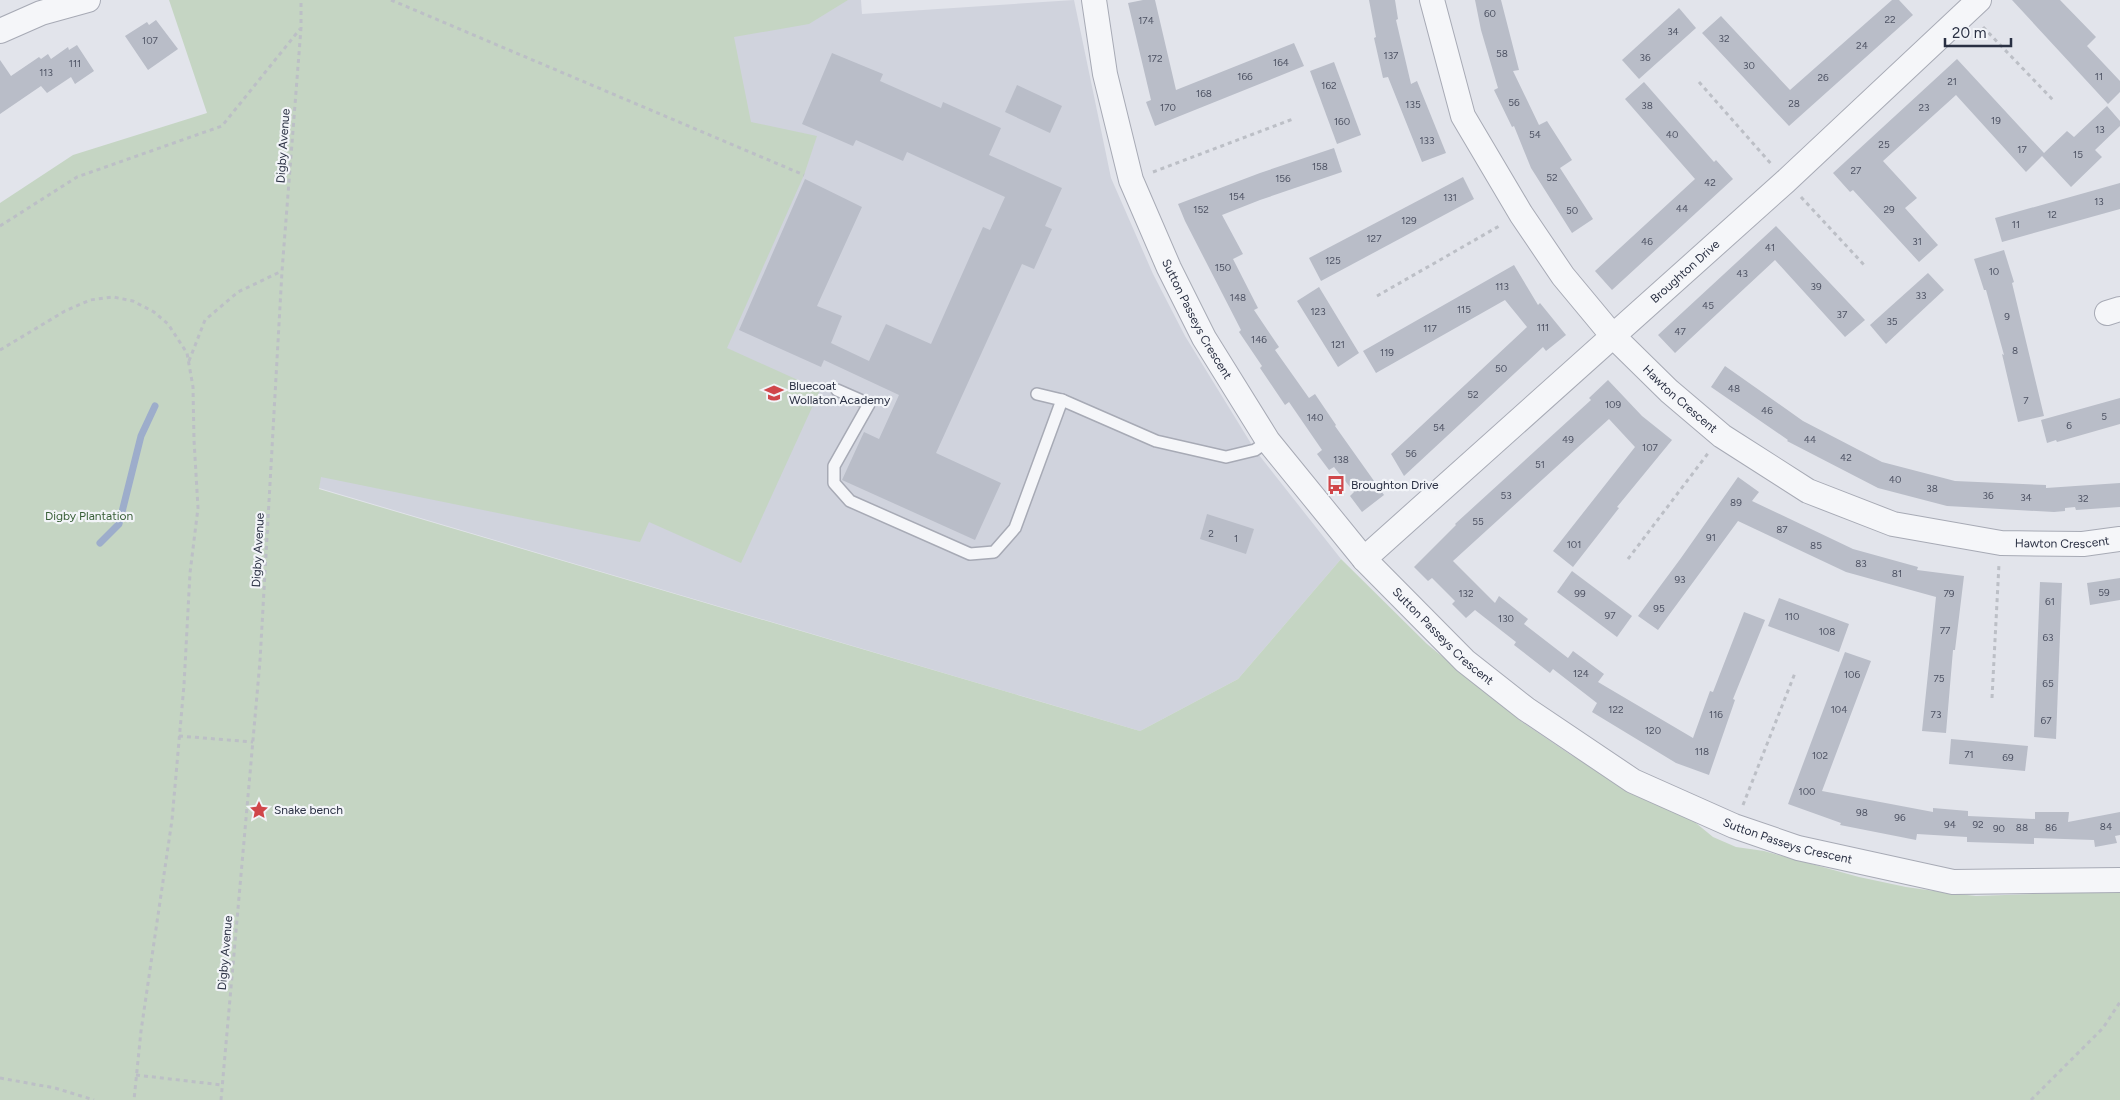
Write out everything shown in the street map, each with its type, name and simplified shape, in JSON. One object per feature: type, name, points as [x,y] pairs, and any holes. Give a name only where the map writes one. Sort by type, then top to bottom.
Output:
[{"type":"street","points":[[0,31],[41,13],[88,0]]},
{"type":"street","name":"Sutton Passeys Crescent","points":[[1094,0],[1106,74],[1131,180],[1169,268],[1204,338],[1268,441],[1364,559],[1465,661],[1526,709],[1633,781],[1734,826],[1798,848],[1952,882],[2120,880]]},
{"type":"street","name":"Hawton Crescent","points":[[1432,0],[1463,116],[1521,214],[1563,276],[1612,335],[1669,391],[1722,436],[1808,491],[1893,524],[2001,543],[2083,544],[2120,539]]},
{"type":"street","name":"Broughton Drive","points":[[1364,559],[1786,181],[1973,6]]},
{"type":"lane","points":[[837,390],[870,404],[834,466],[834,483],[850,500],[970,554],[994,552],[1015,528],[1062,400]]},
{"type":"lane","points":[[1037,394],[1062,400],[1156,441],[1226,457],[1255,450],[1268,441]]},
{"type":"path","name":"Digby Avenue","points":[[221,1100],[261,652],[282,271],[301,28],[301,0]]},
{"type":"path","points":[[391,0],[804,175]]},
{"type":"path","points":[[1973,6],[2053,100]]},
{"type":"path","points":[[0,226],[77,177],[222,126],[301,28]]},
{"type":"path","points":[[1700,82],[1786,181],[1866,266]]},
{"type":"path","points":[[1131,180],[1293,119]]},
{"type":"path","points":[[1377,296],[1521,214]]},
{"type":"path","points":[[188,361],[205,320],[238,292],[282,271]]},
{"type":"path","points":[[0,350],[66,311],[90,300],[113,297],[133,301],[154,312],[168,324],[187,353],[193,387],[198,508],[190,573],[172,820],[134,1100]]},
{"type":"path","points":[[1628,559],[1722,436]]},
{"type":"path","points":[[1992,698],[2001,543]]},
{"type":"path","points":[[1734,826],[1795,673]]},
{"type":"path","points":[[179,736],[252,742]]},
{"type":"path","points":[[2031,1100],[2103,1028],[2120,1002]]},
{"type":"path","points":[[136,1075],[222,1085]]},
{"type":"path","points":[[0,1078],[55,1088],[94,1100]]},
{"type":"shaded area","name":"Bluecoat Wollaton Academy","points":[[369,0],[861,0],[862,14],[1074,0],[1111,178],[1153,274],[1185,336],[1255,450],[1341,559],[1238,679],[1140,731],[319,488]]},
{"type":"green space","name":"Digby Plantation","points":[[169,0],[848,0],[809,24],[734,37],[751,122],[817,136],[804,175],[727,348],[820,390],[741,563],[649,522],[640,542],[321,477],[319,489],[1140,731],[1238,679],[1341,559],[1427,644],[1522,722],[1571,755],[1691,819],[1713,837],[1736,847],[1764,851],[1859,877],[1906,887],[1949,893],[1976,896],[2120,891],[2120,1100],[0,1100],[0,203],[73,155],[207,113]]},
{"type":"building","points":[[1155,0],[1176,90],[1294,43],[1304,66],[1155,126],[1146,102],[1151,100],[1128,3]]},
{"type":"building","points":[[1369,0],[1395,0],[1398,19],[1396,20],[1411,84],[1417,81],[1446,153],[1422,162],[1388,77],[1383,78],[1374,38],[1376,37]]},
{"type":"building","points":[[1475,0],[1501,0],[1519,70],[1513,71],[1539,125],[1547,121],[1572,160],[1560,168],[1593,219],[1572,233],[1531,168],[1514,126],[1512,127],[1494,90],[1498,88],[1481,30]]},
{"type":"building","points":[[1892,0],[1899,0],[1913,15],[1789,126],[1702,33],[1721,16],[1790,90]]},
{"type":"building","points":[[2012,0],[2060,0],[2096,37],[2087,46],[2120,81],[2120,92],[2108,104]]},
{"type":"building","points":[[1679,8],[1696,28],[1639,79],[1622,60]]},
{"type":"building","points":[[156,20],[178,49],[148,70],[125,36],[147,22],[149,25]]},
{"type":"building","points":[[77,45],[94,71],[75,84],[71,77],[47,93],[41,86],[0,114],[0,60],[11,76],[39,57],[41,59],[48,54],[51,59],[68,47],[69,50]]},
{"type":"building","points":[[832,53],[883,74],[880,81],[941,108],[943,102],[1001,128],[989,155],[1062,188],[1045,226],[1052,229],[1034,269],[1022,264],[936,453],[1001,483],[975,540],[842,480],[864,432],[879,439],[899,395],[824,360],[821,367],[739,330],[805,179],[862,207],[817,306],[842,316],[831,343],[869,361],[886,324],[931,344],[983,227],[990,230],[1005,197],[907,152],[903,161],[856,140],[853,146],[802,124]]},
{"type":"building","points":[[1957,59],[2044,153],[2067,131],[2074,137],[2107,106],[2120,121],[2120,126],[2095,150],[2102,157],[2071,187],[2042,156],[2026,172],[1956,95],[1883,161],[1917,198],[1905,208],[1938,245],[1919,262],[1853,190],[1850,192],[1833,173]]},
{"type":"building","points":[[1334,62],[1361,135],[1337,144],[1310,71]]},
{"type":"building","points":[[1644,82],[1714,162],[1716,160],[1733,179],[1612,290],[1595,271],[1695,179],[1625,99]]},
{"type":"building","points":[[1017,85],[1062,106],[1050,133],[1005,112]]},
{"type":"building","points":[[1334,148],[1342,172],[1222,215],[1243,254],[1233,259],[1258,308],[1254,310],[1279,347],[1275,350],[1309,398],[1315,394],[1335,426],[1384,495],[1362,512],[1350,496],[1354,492],[1334,467],[1329,470],[1317,454],[1322,450],[1289,402],[1285,405],[1260,368],[1262,366],[1239,332],[1241,330],[1178,204]]},
{"type":"building","points":[[1463,177],[1474,199],[1321,281],[1309,258]]},
{"type":"building","points":[[2120,183],[2120,209],[2002,242],[1995,218]]},
{"type":"building","points":[[1776,226],[1865,320],[1845,337],[1775,260],[1675,353],[1658,335]]},
{"type":"building","points":[[2004,250],[2014,282],[2012,283],[2044,416],[2018,422],[2002,354],[2004,355],[1986,290],[1984,290],[1974,259]]},
{"type":"building","points":[[1514,265],[1538,305],[1540,303],[1566,335],[1546,351],[1543,347],[1404,476],[1391,454],[1527,327],[1505,300],[1376,373],[1363,351]]},
{"type":"building","points":[[1928,273],[1944,290],[1886,344],[1870,325]]},
{"type":"building","points":[[1319,287],[1359,353],[1338,367],[1297,301]]},
{"type":"building","points":[[1725,366],[1803,421],[1882,462],[1955,481],[2046,485],[2046,488],[2120,483],[2120,507],[2076,510],[2075,507],[2065,508],[2065,511],[2054,512],[1947,506],[1878,488],[1787,441],[1711,387]]},
{"type":"building","points":[[1608,380],[1642,416],[1672,440],[1617,507],[1619,508],[1573,567],[1553,551],[1635,447],[1609,419],[1453,561],[1495,603],[1499,596],[1528,619],[1524,624],[1568,658],[1573,651],[1604,674],[1598,682],[1693,738],[1710,691],[1713,692],[1744,612],[1765,620],[1733,699],[1735,700],[1709,775],[1676,763],[1592,712],[1597,703],[1553,669],[1550,673],[1514,645],[1516,642],[1475,610],[1466,618],[1452,604],[1455,601],[1432,578],[1428,581],[1414,567],[1455,524],[1591,400],[1589,398]]},
{"type":"building","points":[[2120,398],[2120,424],[2057,442],[2056,440],[2047,443],[2041,420]]},
{"type":"building","points":[[1738,477],[1759,492],[1752,501],[1853,549],[1918,567],[1917,570],[1964,576],[1955,650],[1953,650],[1946,733],[1922,731],[1936,597],[1846,572],[1738,521],[1658,630],[1638,616]]},
{"type":"building","points":[[1207,514],[1254,529],[1246,554],[1200,539]]},
{"type":"building","points":[[1572,571],[1632,616],[1617,637],[1557,592]]},
{"type":"building","points":[[2120,578],[2120,600],[2090,605],[2087,583]]},
{"type":"building","points":[[2040,582],[2062,583],[2056,739],[2034,737]]},
{"type":"building","points":[[1779,598],[1849,624],[1839,652],[1768,626]]},
{"type":"building","points":[[1845,652],[1871,661],[1822,791],[1933,812],[1933,808],[1968,811],[1968,816],[2035,819],[2035,812],[2069,812],[2068,822],[2120,812],[2120,835],[2115,836],[2117,843],[2095,847],[2094,840],[2034,838],[2034,844],[1967,842],[1967,837],[1917,834],[1916,840],[1840,825],[1841,823],[1788,804]]},
{"type":"building","points":[[1951,739],[2028,746],[2025,771],[1949,764]]},
{"type":"waterway","points":[[100,543],[119,524],[141,436],[155,406]]},
{"type":"place","name":"Bluecoat Wollaton Academy","points":[[774,393]]},
{"type":"place","name":"Broughton Drive","points":[[1336,485]]},
{"type":"place","name":"Snake bench","points":[[259,810]]}]
